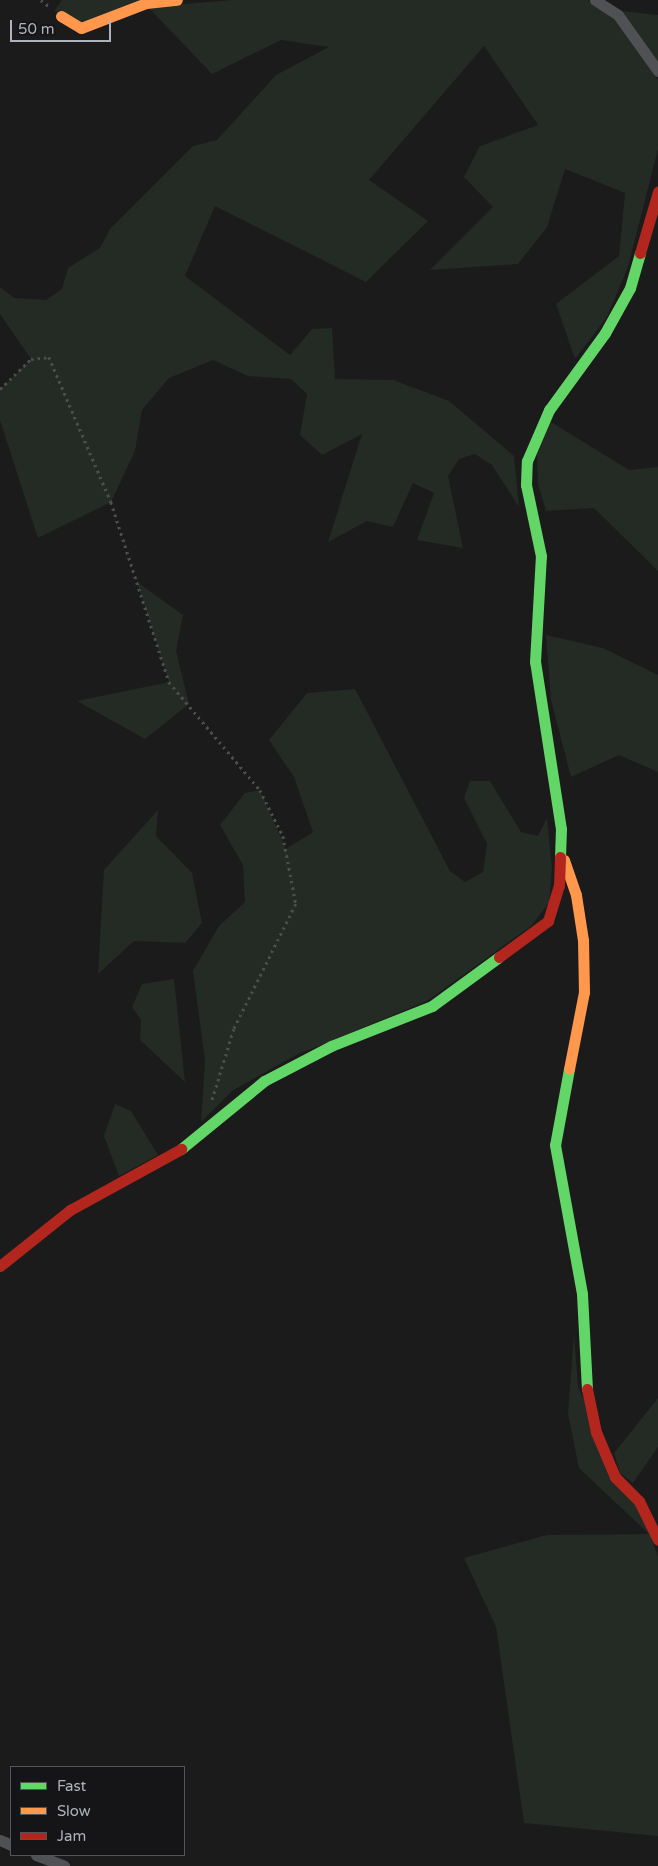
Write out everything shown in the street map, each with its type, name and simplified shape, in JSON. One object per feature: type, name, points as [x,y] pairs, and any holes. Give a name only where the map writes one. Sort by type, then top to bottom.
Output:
[{"type":"street","points":[[61,16],[81,28],[146,3],[177,0]]},
{"type":"street","points":[[595,0],[618,15],[658,71]]},
{"type":"street","points":[[0,1266],[70,1210],[153,1169],[264,1081],[331,1046],[432,1006],[538,933],[554,908],[561,852],[559,800],[536,662],[541,556],[526,485],[527,462],[549,410],[605,333],[630,288],[658,192]]},
{"type":"street","points":[[561,852],[576,895],[584,992],[555,1145],[582,1294],[585,1379],[596,1432],[615,1477],[639,1501],[658,1540]]},
{"type":"street","points":[[39,1856],[64,1866]]},
{"type":"path","points":[[0,389],[31,359],[49,357],[110,502],[169,682],[260,790],[283,836],[296,904],[234,1029],[207,1127]]},
{"type":"shaded area","points":[[62,0],[153,0],[82,26],[54,11]]},
{"type":"shaded area","points":[[232,0],[588,0],[615,18],[658,80],[658,149],[628,267],[607,317],[575,359],[556,304],[619,256],[625,193],[565,169],[547,227],[518,264],[430,270],[493,207],[464,177],[480,146],[538,125],[484,46],[369,180],[428,221],[366,282],[215,206],[185,276],[290,355],[312,329],[332,328],[335,379],[393,380],[449,401],[514,456],[519,507],[492,465],[475,454],[459,459],[448,476],[463,548],[417,540],[434,493],[413,483],[393,527],[367,521],[328,542],[362,434],[322,455],[300,435],[307,394],[291,379],[248,376],[213,360],[169,378],[142,410],[135,451],[111,502],[38,538],[0,420],[0,389],[31,359],[0,314],[0,287],[14,298],[46,300],[62,289],[68,268],[100,248],[110,229],[193,146],[217,140],[276,75],[329,47],[281,40],[212,74],[148,7]]},
{"type":"shaded area","points":[[621,11],[658,15],[658,63]]},
{"type":"shaded area","points":[[551,422],[629,470],[658,467],[658,571],[594,508],[546,511],[538,484],[537,454]]},
{"type":"shaded area","points":[[137,582],[183,615],[176,651],[189,704],[145,739],[77,701],[169,682]]},
{"type":"shaded area","points":[[546,635],[603,648],[658,675],[658,772],[619,755],[571,777],[551,700]]},
{"type":"shaded area","points":[[355,689],[450,871],[465,882],[483,872],[487,844],[464,798],[470,781],[490,781],[521,832],[538,836],[547,818],[552,869],[549,903],[531,926],[427,1001],[294,1056],[232,1091],[201,1122],[205,1061],[193,971],[219,926],[245,902],[243,865],[220,825],[245,793],[260,790],[286,849],[313,832],[294,777],[269,740],[307,693]]},
{"type":"shaded area","points":[[158,810],[156,836],[192,873],[202,923],[185,943],[134,941],[98,974],[104,870]]},
{"type":"shaded area","points":[[174,979],[185,1082],[140,1040],[141,1020],[132,1007],[142,984]]},
{"type":"shaded area","points":[[115,1104],[131,1111],[158,1155],[119,1176],[104,1136]]},
{"type":"shaded area","points":[[574,1333],[578,1387],[650,1534],[658,1557],[658,1836],[524,1823],[496,1627],[464,1558],[547,1535],[649,1534],[579,1468],[568,1414]]},
{"type":"shaded area","points":[[658,1398],[658,1447],[633,1483],[620,1473],[614,1453]]},
{"type":"traffic: fast","points":[[560,857],[561,829],[535,662],[541,556],[526,485],[527,461],[549,410],[605,333],[630,288],[640,253]]},
{"type":"traffic: fast","points":[[181,1149],[264,1081],[331,1046],[432,1006],[499,957]]},
{"type":"traffic: fast","points":[[569,1069],[555,1145],[582,1294],[587,1389]]},
{"type":"traffic: slow","points":[[61,16],[81,28],[146,3],[177,0]]},
{"type":"traffic: slow","points":[[564,860],[576,895],[583,940],[584,992],[569,1069]]},
{"type":"traffic: jam","points":[[640,253],[658,192]]},
{"type":"traffic: jam","points":[[499,957],[548,921],[559,886],[560,857]]},
{"type":"traffic: jam","points":[[0,1266],[70,1210],[181,1149]]},
{"type":"traffic: jam","points":[[587,1389],[596,1432],[615,1477],[639,1501],[658,1540]]}]
